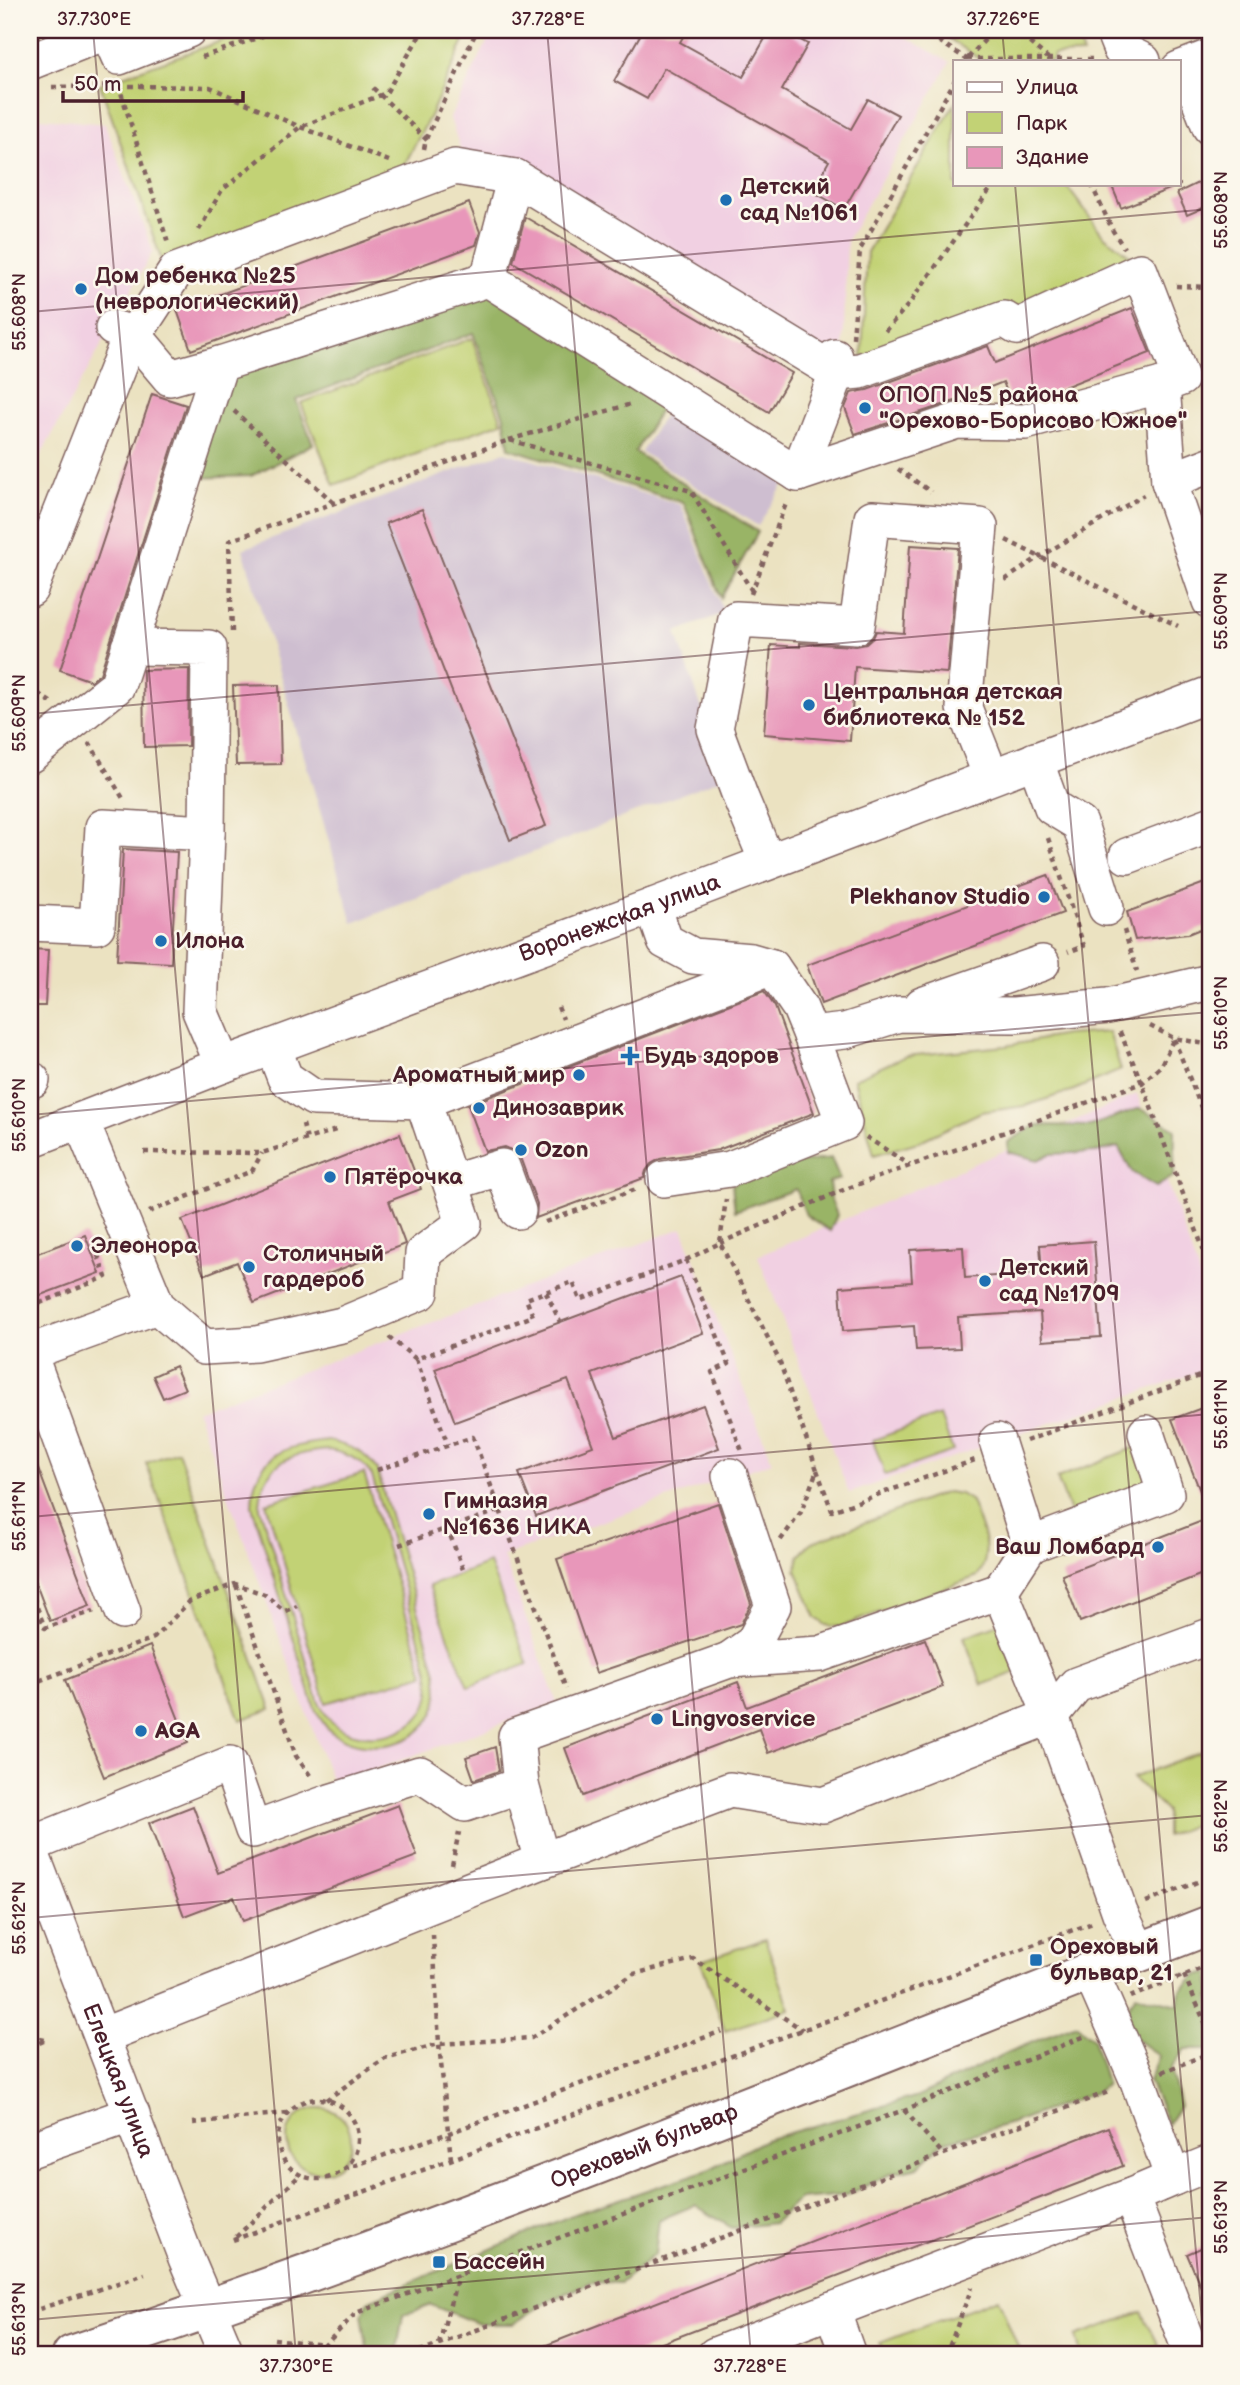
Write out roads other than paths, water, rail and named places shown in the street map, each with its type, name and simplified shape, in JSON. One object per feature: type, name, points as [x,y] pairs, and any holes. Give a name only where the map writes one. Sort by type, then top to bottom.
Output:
[{"type":"main road","name":"Ореховый бульвар","points":[[72,2355],[208,2310],[415,2235],[1210,1925]]},
{"type":"street","points":[[36,74],[108,30],[119,57],[188,30]]},
{"type":"street","points":[[1180,69],[1210,57]]},
{"type":"street","points":[[1180,82],[1196,91],[1210,127]]},
{"type":"street","points":[[122,331],[176,271],[455,167],[515,177],[840,368],[1004,319],[1017,327],[1140,271],[1181,378],[1025,422],[957,421],[798,474]]},
{"type":"street","points":[[488,279],[515,177]]},
{"type":"street","points":[[122,331],[170,378],[216,377],[488,279]]},
{"type":"street","points":[[488,279],[798,474]]},
{"type":"street","points":[[30,589],[125,349],[122,331]]},
{"type":"street","points":[[798,474],[840,368]]},
{"type":"street","points":[[30,755],[117,686],[216,377]]},
{"type":"street","points":[[1162,385],[1169,481],[1210,601]]},
{"type":"street","points":[[1169,481],[1210,465]]},
{"type":"street","points":[[767,861],[715,729],[744,606],[857,626],[872,518],[980,526],[964,708],[991,776]]},
{"type":"street","points":[[129,647],[209,648],[207,833],[200,1011],[223,1065]]},
{"type":"street","name":"Воронежская улица","points":[[30,1140],[1210,694]]},
{"type":"street","points":[[1035,760],[1052,807],[1080,824],[1106,908]]},
{"type":"street","points":[[1127,856],[1210,825]]},
{"type":"street","points":[[30,923],[97,926],[103,827],[207,833]]},
{"type":"street","points":[[653,906],[665,941],[693,956],[751,961],[772,967],[800,1008],[844,1123],[730,1169],[664,1179]]},
{"type":"street","points":[[811,1035],[845,1031],[1042,963]]},
{"type":"street","points":[[272,1047],[285,1078],[314,1098],[423,1101],[772,967]]},
{"type":"street","points":[[899,1014],[1014,1015],[1108,1006],[1210,982]]},
{"type":"street","points":[[81,1121],[157,1306],[204,1347],[257,1344],[342,1325],[421,1292],[424,1253],[464,1223],[423,1101]]},
{"type":"street","points":[[451,1183],[502,1167],[519,1211]]},
{"type":"street","points":[[111,1611],[30,1354],[157,1306]]},
{"type":"street","points":[[542,1861],[520,1786],[516,1736],[729,1660],[820,1654],[1000,1591],[1030,1545],[1166,1494],[1146,1433]]},
{"type":"street","points":[[997,1441],[1030,1545]]},
{"type":"street","points":[[729,1660],[753,1643],[772,1606],[730,1476]]},
{"type":"street","points":[[1000,1591],[1051,1716],[1120,1913],[1139,1952]]},
{"type":"street","points":[[102,2036],[542,1861],[730,1790],[823,1805],[1051,1716],[1076,1685],[1210,1636]]},
{"type":"street","points":[[30,1845],[230,1764],[253,1830],[420,1774],[465,1804],[520,1786]]},
{"type":"street","name":"Елецкая улица","points":[[30,1850],[186,2258],[227,2355]]},
{"type":"street","points":[[1090,1971],[1138,2081],[1173,2178]]},
{"type":"street","points":[[30,2150],[132,2114]]},
{"type":"street","points":[[715,2355],[1131,2196],[1210,2163]]},
{"type":"street","points":[[1131,2196],[1192,2355]]},
{"type":"street","points":[[832,2310],[848,2355]]},
{"type":"place","name":"Детский сад №1061","points":[[726,200]]},
{"type":"place","name":"Дом ребенка №25 (неврологический)","points":[[81,289]]},
{"type":"place","name":"ОПОП №5 района \"Орехово-Борисово Южное\"","points":[[865,408]]},
{"type":"place","name":"Центральная детская библиотека № 152","points":[[809,705]]},
{"type":"place","name":"Plekhanov Studio","points":[[1044,897]]},
{"type":"place","name":"Илона","points":[[161,941]]},
{"type":"place","name":"Будь здоров","points":[[630,1056]]},
{"type":"place","name":"Ароматный мир","points":[[579,1075]]},
{"type":"place","name":"Динозаврик","points":[[479,1108]]},
{"type":"place","name":"Ozon","points":[[521,1150]]},
{"type":"place","name":"Пятёрочка","points":[[330,1177]]},
{"type":"place","name":"Элеонора","points":[[77,1246]]},
{"type":"place","name":"Столичный гардероб","points":[[249,1267]]},
{"type":"place","name":"Детский сад №1709","points":[[985,1281]]},
{"type":"place","name":"Гимназия №1636 НИКА","points":[[429,1514]]},
{"type":"place","name":"Ваш Ломбард","points":[[1158,1547]]},
{"type":"place","name":"Lingvoservice","points":[[657,1719]]},
{"type":"place","name":"AGA","points":[[141,1731]]},
{"type":"place","name":"Ореховый бульвар, 21","points":[[1036,1960]]},
{"type":"place","name":"Бассейн","points":[[439,2262]]}]
